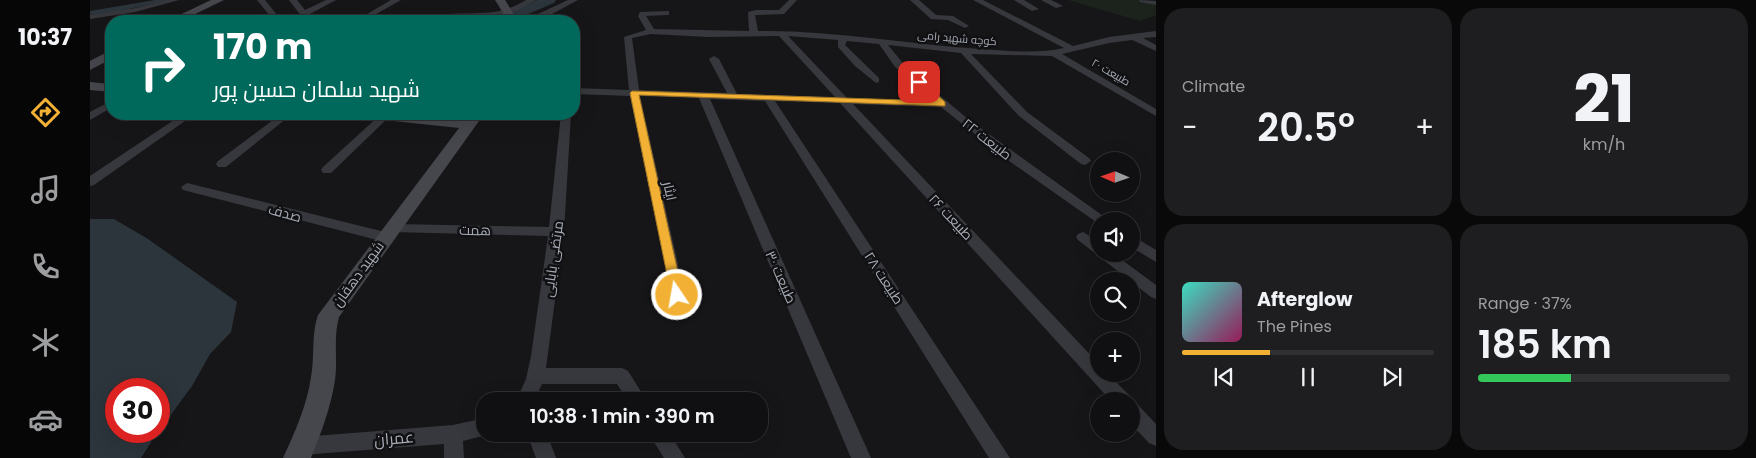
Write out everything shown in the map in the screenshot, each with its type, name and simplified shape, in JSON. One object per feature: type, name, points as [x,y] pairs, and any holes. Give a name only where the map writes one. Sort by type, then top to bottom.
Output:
[{"type":"street","points":[[90,9],[143,0]]},
{"type":"street","points":[[90,17],[136,10],[175,0]]},
{"type":"street","points":[[186,15],[219,0]]},
{"type":"street","points":[[261,0],[273,15]]},
{"type":"street","points":[[293,0],[303,14],[332,0]]},
{"type":"street","points":[[370,15],[397,0]]},
{"type":"street","points":[[500,0],[510,15]]},
{"type":"street","points":[[512,15],[532,0]]},
{"type":"street","points":[[544,15],[574,0]]},
{"type":"street","points":[[778,0],[793,0]]},
{"type":"street","points":[[754,34],[751,14],[756,12],[781,12],[793,0]]},
{"type":"street","points":[[914,0],[934,17],[950,18],[965,26]]},
{"type":"street","points":[[977,0],[1072,49]]},
{"type":"street","points":[[1018,0],[1035,9]]},
{"type":"street","points":[[1045,0],[1059,6]]},
{"type":"street","points":[[1143,0],[1156,3]]},
{"type":"street","points":[[651,31],[642,16],[644,14],[666,13]]},
{"type":"street","name":"کوچه شهید رامی","points":[[651,31],[781,33],[964,51],[1054,53],[1109,40],[1156,34]]},
{"type":"street","name":"ایثار","points":[[651,31],[628,37],[634,93],[677,295]]},
{"type":"street","name":"طبیعت ۲۶","points":[[781,33],[1114,392]]},
{"type":"street","points":[[1133,37],[1156,48]]},
{"type":"street","points":[[843,38],[840,44],[876,80]]},
{"type":"street","name":"طبیعت ۲۲","points":[[882,42],[888,54],[942,104],[1013,159],[1090,212]]},
{"type":"street","points":[[964,51],[982,73],[1023,114],[1086,161]]},
{"type":"street","name":"طبیعت ۲۰","points":[[1054,53],[1156,113]]},
{"type":"street","points":[[90,66],[105,57]]},
{"type":"street","points":[[714,59],[733,96]]},
{"type":"street","points":[[90,86],[105,87]]},
{"type":"street","points":[[580,91],[942,104]]},
{"type":"street","name":"طبیعت ۳۰","points":[[703,95],[861,458]]},
{"type":"street","name":"طبیعت ۲۸","points":[[768,98],[1000,458]]},
{"type":"street","points":[[90,117],[105,108]]},
{"type":"street","points":[[90,182],[181,120]]},
{"type":"street","points":[[222,164],[279,120]]},
{"type":"street","points":[[327,170],[381,120]]},
{"type":"street","name":"شهید دهقان","points":[[300,452],[322,382],[325,365],[324,336],[329,315],[471,120]]},
{"type":"street","name":"مرتضی بابایی","points":[[528,392],[536,376],[557,232],[566,120]]},
{"type":"street","name":"صدف","points":[[187,187],[389,232]]},
{"type":"street","name":"همت","points":[[389,232],[557,232]]},
{"type":"street","points":[[1083,237],[1090,243]]},
{"type":"street","points":[[1140,246],[1156,257]]},
{"type":"street","points":[[1115,262],[1156,293]]},
{"type":"street","points":[[536,376],[622,376],[632,392]]},
{"type":"street","points":[[1140,421],[1156,438]]},
{"type":"street","name":"عمران","points":[[300,452],[453,434],[476,429]]},
{"type":"street","points":[[453,434],[454,458]]},
{"type":"street","points":[[541,442],[546,458]]},
{"type":"street","points":[[664,442],[674,458]]},
{"type":"shaded area","points":[[155,0],[169,0],[115,12],[90,15],[90,11]]},
{"type":"shaded area","points":[[1068,0],[1138,0],[1156,5],[1156,15],[1140,21]]},
{"type":"shaded area","points":[[90,219],[114,219],[148,239],[237,302],[231,332],[210,354],[192,386],[170,416],[170,378],[105,378],[105,443],[150,443],[141,458],[90,458]]},
{"type":"waterway","points":[[517,15],[549,0]]},
{"type":"route","points":[[677,295],[634,93],[942,104],[919,82]]}]
